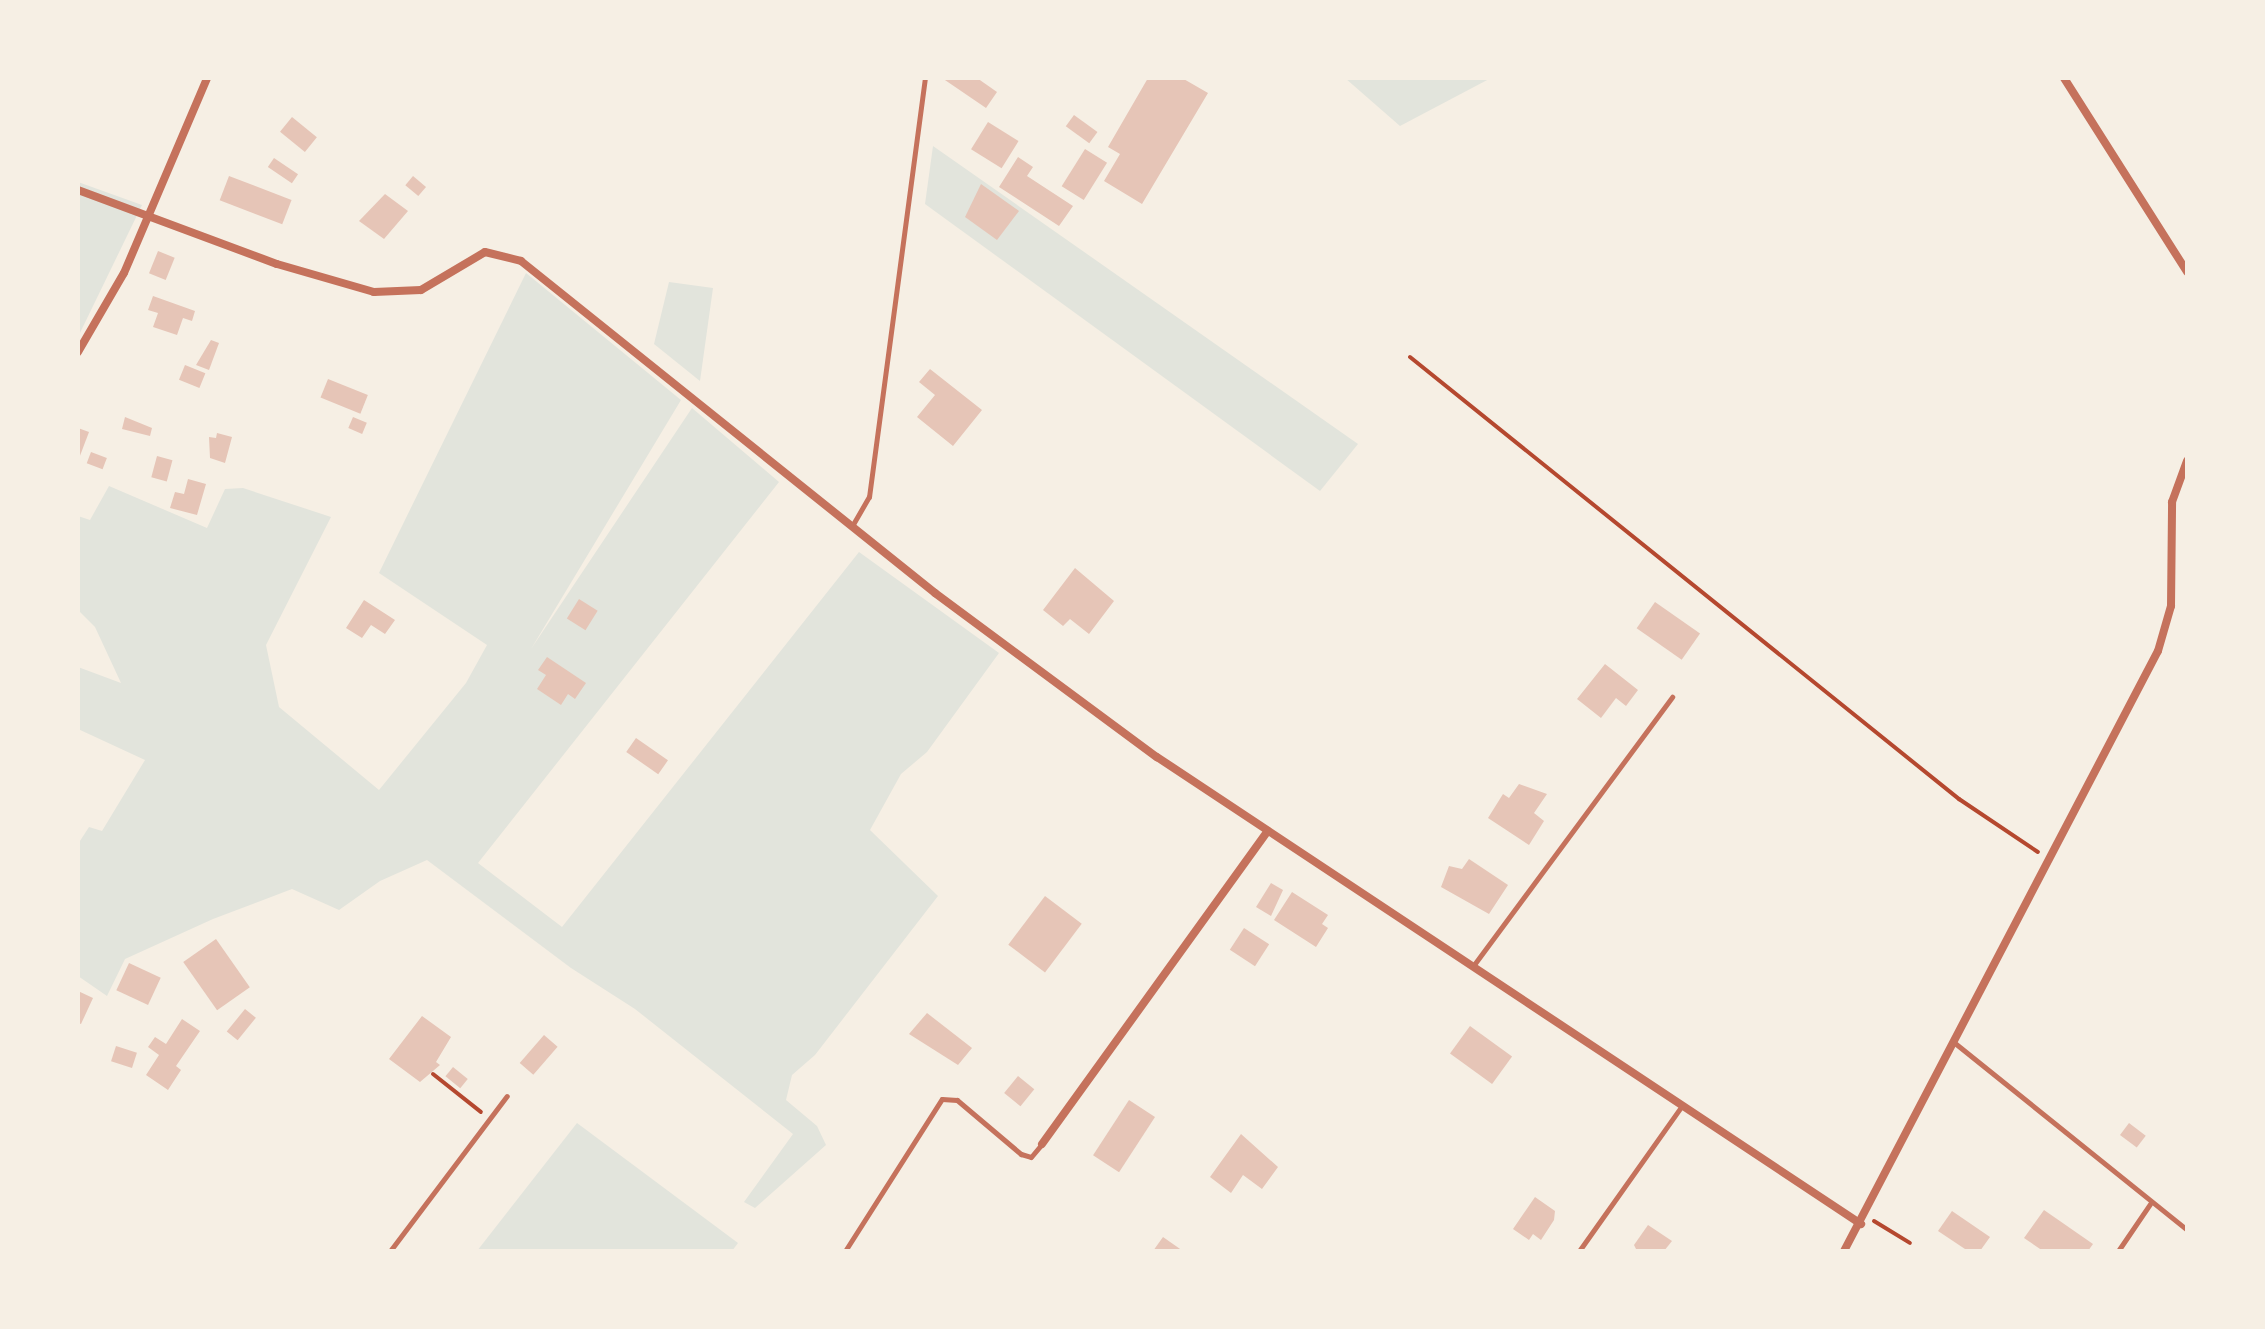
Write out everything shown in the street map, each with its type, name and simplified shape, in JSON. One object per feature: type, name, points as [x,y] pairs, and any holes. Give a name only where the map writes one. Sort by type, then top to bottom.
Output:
[{"type":"street","points":[[78,352],[116,288],[207,78]]},
{"type":"street","points":[[2064,78],[2187,272]]},
{"type":"street","points":[[78,190],[310,275],[388,294],[430,287],[485,252],[511,256],[851,527],[1108,723],[1681,1107],[1863,1220]]},
{"type":"street","points":[[1844,1251],[1956,1044],[2167,627],[2173,584],[2172,502],[2187,461]]},
{"type":"street","points":[[1042,1144],[1268,831]]},
{"type":"lane","points":[[851,527],[869,497],[925,78]]},
{"type":"lane","points":[[1473,966],[1672,697]]},
{"type":"lane","points":[[1956,1044],[2150,1204],[2187,1230]]},
{"type":"lane","points":[[390,1251],[492,1120],[507,1096]]},
{"type":"lane","points":[[845,1251],[942,1099],[957,1100],[1021,1154],[1031,1157],[1042,1144]]},
{"type":"lane","points":[[1579,1251],[1681,1107]]},
{"type":"lane","points":[[2118,1251],[2150,1204]]},
{"type":"path","points":[[1410,357],[1959,799],[2049,860]]},
{"type":"path","points":[[433,1074],[492,1120]]},
{"type":"path","points":[[1863,1220],[1910,1243]]},
{"type":"shaded area","points":[[1345,78],[1491,78],[1400,126]]},
{"type":"shaded area","points":[[933,146],[1358,444],[1320,491],[925,204]]},
{"type":"shaded area","points":[[78,182],[142,205],[78,337]]},
{"type":"shaded area","points":[[526,273],[681,400],[531,649],[692,408],[779,482],[478,863],[562,927],[859,552],[999,653],[927,752],[901,774],[870,830],[938,896],[815,1055],[792,1075],[786,1100],[817,1126],[826,1145],[755,1208],[744,1202],[793,1134],[635,1009],[571,968],[427,860],[380,881],[339,910],[292,889],[213,919],[125,959],[107,996],[78,976],[78,844],[89,827],[102,831],[145,760],[78,729],[78,667],[121,683],[95,627],[78,610],[78,516],[90,520],[109,486],[207,528],[225,489],[243,488],[331,517],[266,645],[279,707],[379,790],[466,683],[487,645],[379,573]]},
{"type":"shaded area","points":[[669,282],[713,288],[700,381],[654,344]]},
{"type":"shaded area","points":[[577,1123],[738,1243],[732,1251],[477,1251]]},
{"type":"building","points":[[942,78],[977,78],[997,92],[986,108]]},
{"type":"building","points":[[1148,78],[1182,78],[1208,93],[1142,204],[1104,181],[1120,154],[1108,147]]},
{"type":"building","points":[[1074,115],[1097,132],[1089,143],[1066,126]]},
{"type":"building","points":[[292,117],[317,137],[305,152],[280,132]]},
{"type":"building","points":[[988,122],[1019,141],[1002,168],[971,149]]},
{"type":"building","points":[[1085,149],[1107,163],[1084,200],[1062,186]]},
{"type":"building","points":[[1018,157],[1033,167],[1027,176],[1073,206],[1059,226],[999,187]]},
{"type":"building","points":[[274,158],[298,174],[292,183],[268,167]]},
{"type":"building","points":[[229,176],[292,200],[282,224],[220,200]]},
{"type":"building","points":[[413,176],[426,187],[418,196],[405,185]]},
{"type":"building","points":[[981,184],[1019,211],[997,240],[965,217]]},
{"type":"building","points":[[385,194],[408,211],[384,239],[359,221]]},
{"type":"building","points":[[158,251],[175,258],[166,280],[149,273]]},
{"type":"building","points":[[153,296],[195,311],[192,321],[183,318],[177,335],[153,327],[158,313],[148,310]]},
{"type":"building","points":[[211,340],[219,343],[209,370],[196,365]]},
{"type":"building","points":[[185,365],[205,373],[199,388],[179,380]]},
{"type":"building","points":[[930,369],[982,410],[953,446],[917,417],[935,395],[919,382]]},
{"type":"building","points":[[328,379],[368,395],[360,414],[321,398]]},
{"type":"building","points":[[125,417],[152,428],[150,436],[122,429]]},
{"type":"building","points":[[353,417],[367,423],[362,434],[348,428]]},
{"type":"building","points":[[78,428],[89,432],[78,461]]},
{"type":"building","points":[[217,433],[232,437],[225,463],[210,458],[209,437],[216,438]]},
{"type":"building","points":[[91,452],[107,458],[103,469],[87,463]]},
{"type":"building","points":[[157,456],[172,460],[167,481],[151,477]]},
{"type":"building","points":[[188,479],[206,484],[197,515],[170,508],[175,492],[184,494]]},
{"type":"building","points":[[1075,568],[1114,601],[1089,634],[1070,619],[1063,626],[1043,610]]},
{"type":"building","points":[[579,599],[598,611],[585,630],[567,619]]},
{"type":"building","points":[[364,600],[395,620],[385,634],[371,625],[362,638],[346,628]]},
{"type":"building","points":[[1655,602],[1700,634],[1682,660],[1637,628]]},
{"type":"building","points":[[547,657],[586,683],[575,699],[568,694],[561,705],[537,689],[546,675],[538,670]]},
{"type":"building","points":[[1605,664],[1638,690],[1626,706],[1616,698],[1601,718],[1577,699]]},
{"type":"building","points":[[636,738],[668,760],[658,774],[626,752]]},
{"type":"building","points":[[1519,784],[1547,794],[1534,813],[1544,821],[1529,845],[1488,818],[1503,794],[1509,798]]},
{"type":"building","points":[[1469,859],[1508,885],[1489,914],[1441,887],[1449,866],[1462,869]]},
{"type":"building","points":[[1271,883],[1283,890],[1271,916],[1256,907]]},
{"type":"building","points":[[1292,892],[1328,915],[1322,924],[1328,928],[1316,947],[1274,920]]},
{"type":"building","points":[[1045,896],[1082,924],[1045,972],[1008,945]]},
{"type":"building","points":[[1244,928],[1269,944],[1255,966],[1230,950]]},
{"type":"building","points":[[216,939],[250,987],[217,1010],[183,962]]},
{"type":"building","points":[[129,963],[161,978],[148,1005],[116,990]]},
{"type":"building","points":[[78,991],[93,998],[81,1024],[78,1023]]},
{"type":"building","points":[[245,1009],[256,1018],[238,1040],[227,1032]]},
{"type":"building","points":[[927,1013],[972,1048],[958,1065],[909,1034]]},
{"type":"building","points":[[422,1016],[451,1037],[436,1062],[440,1065],[420,1082],[389,1059]]},
{"type":"building","points":[[182,1019],[200,1031],[176,1066],[181,1070],[168,1090],[146,1075],[159,1055],[148,1047],[155,1037],[166,1044]]},
{"type":"building","points":[[1470,1026],[1512,1057],[1492,1084],[1450,1054]]},
{"type":"building","points":[[544,1035],[558,1047],[533,1075],[520,1063]]},
{"type":"building","points":[[116,1046],[137,1053],[132,1068],[111,1061]]},
{"type":"building","points":[[453,1067],[468,1079],[460,1088],[445,1076]]},
{"type":"building","points":[[1018,1076],[1034,1089],[1020,1106],[1004,1093]]},
{"type":"building","points":[[1129,1100],[1155,1117],[1119,1172],[1093,1155]]},
{"type":"building","points":[[2129,1123],[2146,1136],[2137,1148],[2120,1135]]},
{"type":"building","points":[[1241,1134],[1278,1167],[1262,1189],[1243,1175],[1231,1193],[1210,1177]]},
{"type":"building","points":[[1535,1197],[1555,1211],[1554,1220],[1541,1240],[1533,1234],[1529,1240],[1513,1229]]},
{"type":"building","points":[[2044,1210],[2093,1244],[2088,1251],[2043,1251],[2024,1238]]},
{"type":"building","points":[[1952,1211],[1990,1237],[1980,1251],[1968,1251],[1938,1231]]},
{"type":"building","points":[[1648,1225],[1672,1241],[1664,1251],[1637,1251],[1634,1245]]},
{"type":"building","points":[[1163,1237],[1183,1251],[1153,1251]]}]
